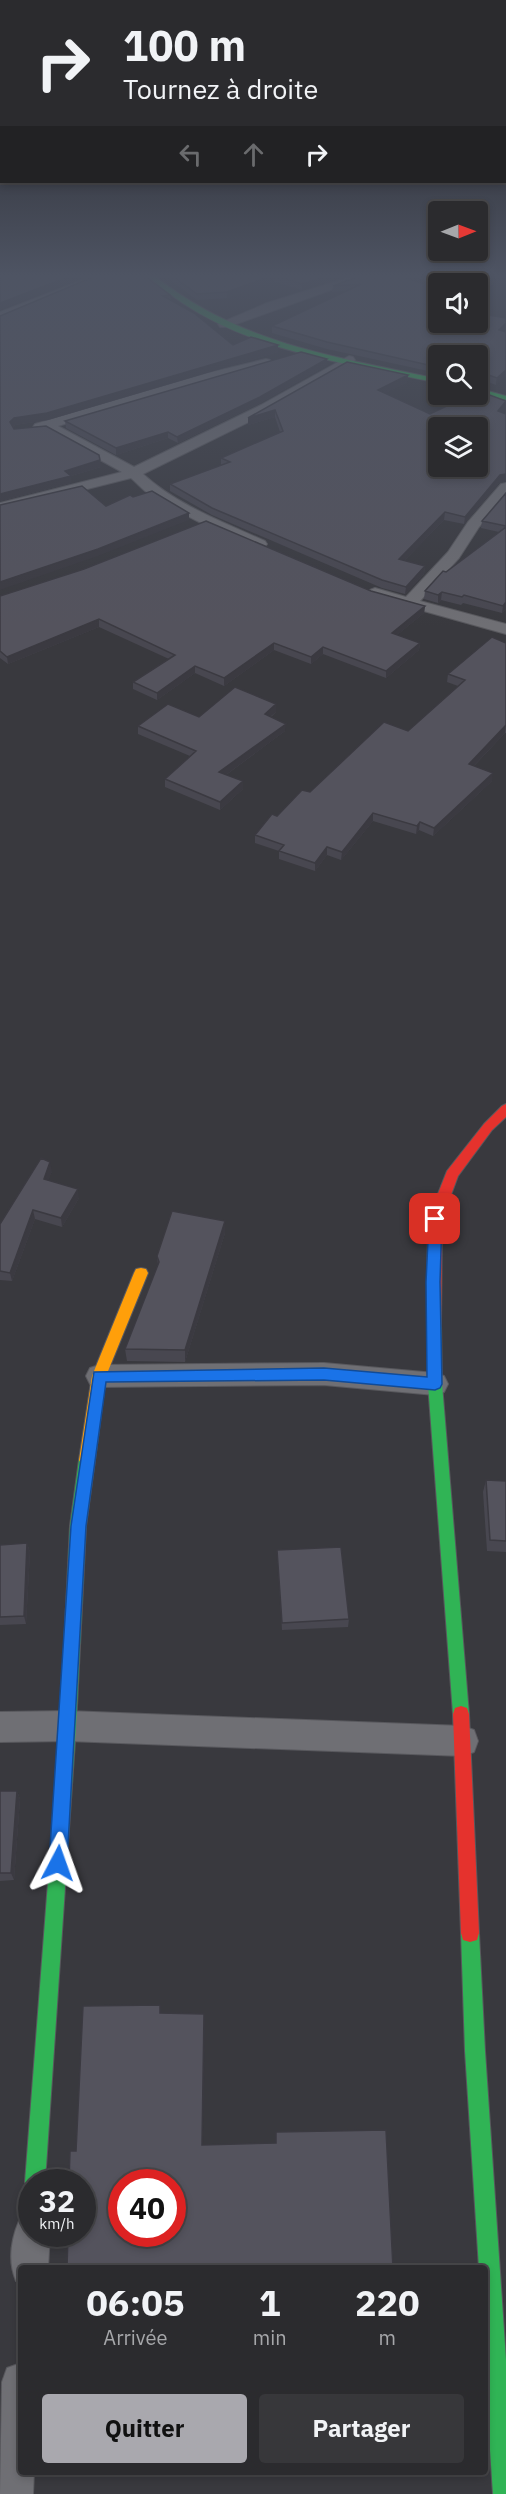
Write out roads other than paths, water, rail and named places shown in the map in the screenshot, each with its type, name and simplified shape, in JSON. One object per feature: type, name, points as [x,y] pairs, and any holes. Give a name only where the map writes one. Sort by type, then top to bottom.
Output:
[{"type":"street","points":[[29,429],[48,426],[159,393]]},
{"type":"street","points":[[0,507],[134,472],[291,393]]},
{"type":"street","points":[[489,393],[506,398]]},
{"type":"street","points":[[48,426],[134,472],[150,488],[206,520],[277,552]]},
{"type":"street","points":[[410,602],[454,555],[473,525],[506,487]]},
{"type":"street","points":[[187,529],[206,520]]},
{"type":"street","points":[[357,586],[506,629]]},
{"type":"street","points":[[504,2494],[475,2050],[463,1741],[435,1384],[433,1282],[435,1219],[452,1174],[488,1127],[506,1109]]},
{"type":"street","points":[[36,2169],[68,1726],[78,1526],[99,1376],[141,1273]]},
{"type":"street","points":[[99,1376],[324,1374],[435,1384]]},
{"type":"street","points":[[0,1727],[68,1726],[463,1741]]},
{"type":"street","points":[[29,2265],[31,2247]]},
{"type":"street","points":[[13,2494],[18,2424]]}]
